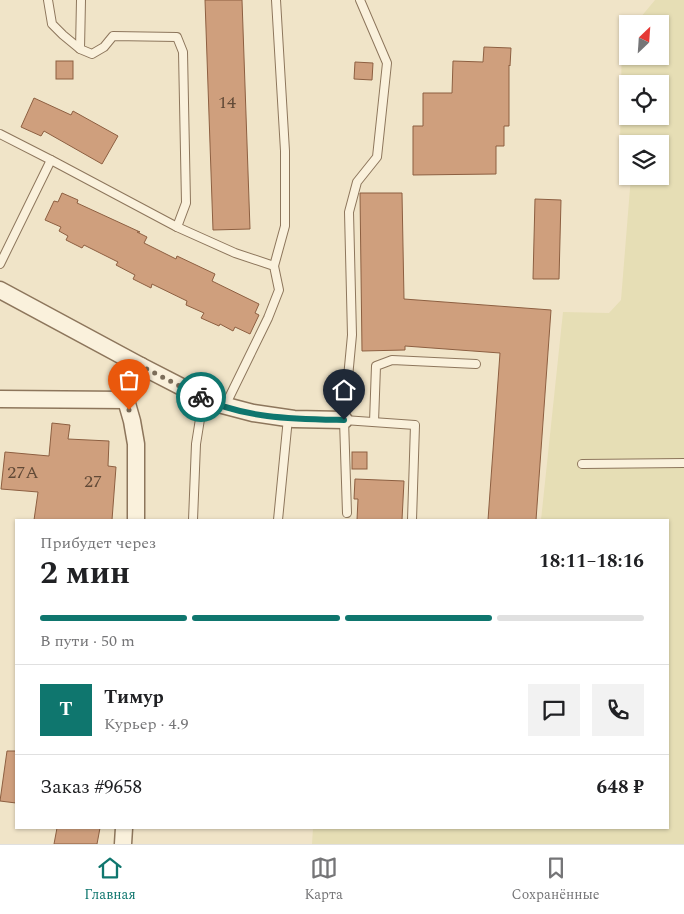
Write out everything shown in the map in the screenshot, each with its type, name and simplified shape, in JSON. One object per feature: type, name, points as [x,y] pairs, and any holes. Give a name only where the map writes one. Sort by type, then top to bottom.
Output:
[{"type":"street","points":[[0,290],[206,400],[225,407],[253,413],[288,418],[344,420]]},
{"type":"street","points":[[136,519],[136,444],[126,400],[141,366]]},
{"type":"street","points":[[0,399],[126,400]]},
{"type":"street","points":[[123,844],[124,829]]},
{"type":"lane","points":[[48,0],[52,24],[62,36],[92,54],[104,47],[112,36],[178,37],[183,52],[186,203],[177,227]]},
{"type":"lane","points":[[80,48],[81,0]]},
{"type":"lane","points":[[225,407],[268,318],[279,290],[274,266],[285,226],[285,151],[276,0]]},
{"type":"lane","points":[[347,513],[344,420],[352,335],[348,212],[357,182],[376,157],[387,63],[360,0]]},
{"type":"lane","points":[[0,134],[177,227],[235,253],[274,266]]},
{"type":"lane","points":[[0,264],[51,160]]},
{"type":"lane","points":[[374,422],[376,366],[392,360],[476,364]]},
{"type":"lane","points":[[193,519],[196,444],[200,419],[206,400]]},
{"type":"lane","points":[[278,519],[288,418]]},
{"type":"lane","points":[[344,420],[415,425],[412,519]]},
{"type":"lane","points":[[582,464],[684,463]]},
{"type":"shaded area","points":[[655,0],[684,0],[684,844],[312,844],[313,829],[669,829],[669,519],[541,519],[563,312],[609,313],[621,300],[630,185],[669,185],[669,135],[620,135],[620,125],[669,125],[669,75],[621,75],[621,65],[669,65],[669,15],[642,15]]},
{"type":"building","points":[[205,0],[242,0],[250,229],[213,230]]},
{"type":"building","points":[[484,47],[511,48],[509,65],[509,126],[504,126],[504,146],[496,146],[496,174],[413,175],[413,126],[423,126],[423,93],[452,93],[453,61],[483,62]]},
{"type":"building","points":[[56,61],[73,61],[73,79],[56,79]]},
{"type":"building","points":[[355,62],[373,63],[372,80],[354,79]]},
{"type":"building","points":[[34,98],[71,115],[73,111],[118,136],[102,164],[44,131],[41,136],[21,127]]},
{"type":"building","points":[[62,193],[78,200],[77,203],[140,232],[137,232],[147,237],[144,243],[176,259],[177,256],[215,274],[212,281],[259,304],[255,313],[259,315],[250,334],[235,327],[233,331],[220,324],[219,326],[201,318],[204,313],[186,305],[187,301],[152,284],[151,288],[133,279],[135,275],[116,265],[118,262],[84,245],[82,248],[66,240],[68,236],[59,231],[61,227],[45,220],[54,201],[58,202]]},
{"type":"building","points":[[360,193],[402,193],[404,299],[551,310],[536,519],[488,519],[500,353],[405,346],[405,350],[362,351]]},
{"type":"building","points":[[535,199],[561,200],[559,279],[533,279]]},
{"type":"building","points":[[52,423],[70,425],[68,439],[109,441],[108,466],[116,467],[112,519],[34,519],[38,492],[1,489],[5,452],[49,456]]},
{"type":"building","points":[[352,452],[367,452],[367,469],[352,469]]},
{"type":"building","points":[[355,479],[404,481],[402,519],[357,519],[358,499],[354,499]]},
{"type":"building","points":[[7,751],[15,751],[15,803],[0,801]]},
{"type":"building","points":[[57,829],[100,829],[97,844],[54,844]]},
{"type":"way so far","points":[[129,410],[126,400],[141,366],[201,397]]},
{"type":"route","points":[[201,397],[225,407],[253,413],[294,419],[344,420]]}]
